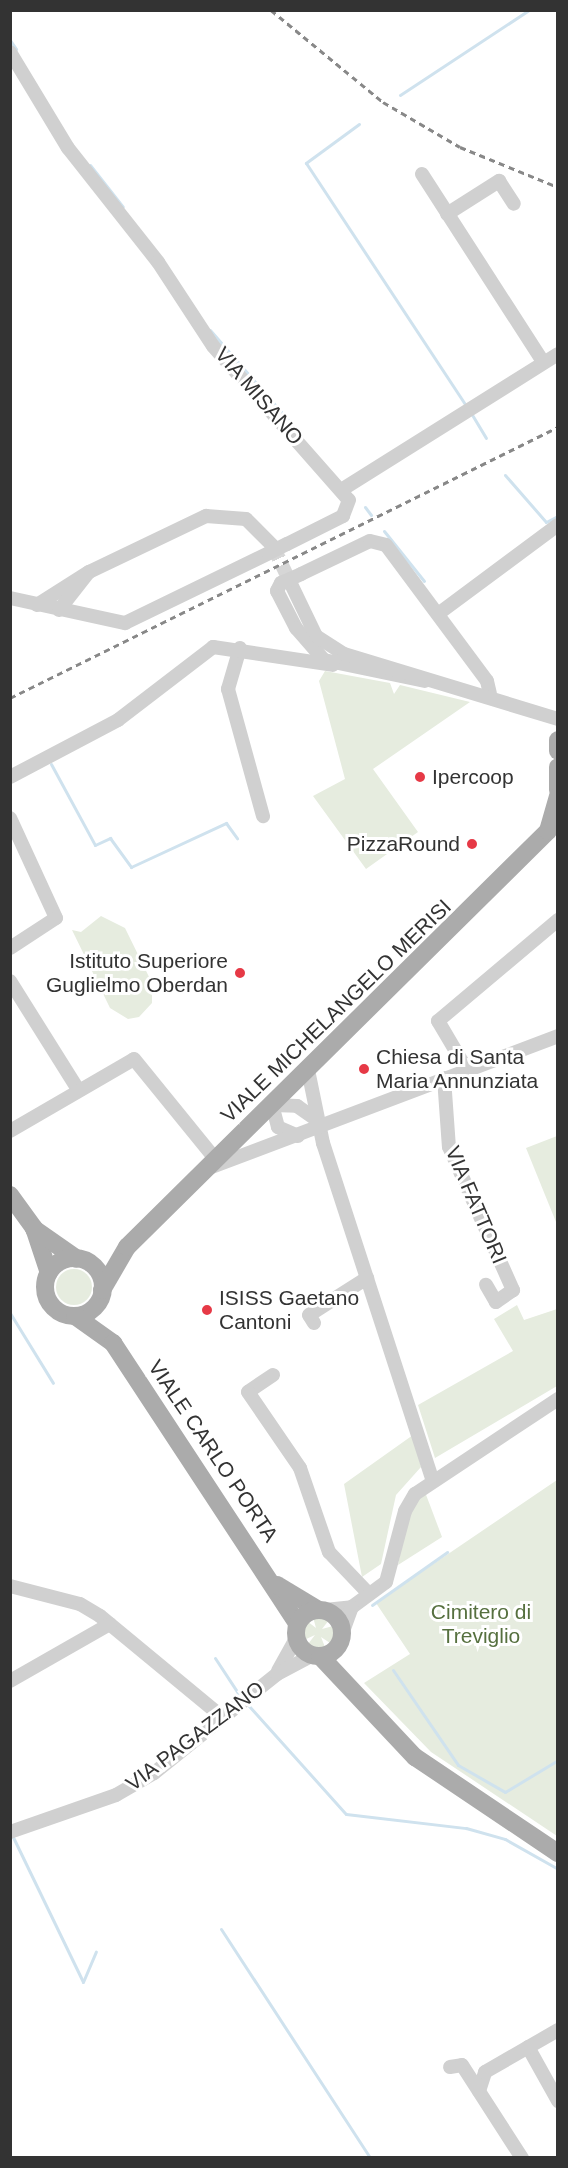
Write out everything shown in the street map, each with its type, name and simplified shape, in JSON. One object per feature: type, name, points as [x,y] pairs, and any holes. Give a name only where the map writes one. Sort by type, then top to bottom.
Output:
[{"type":"main road","points":[[558,739],[558,751]]},
{"type":"main road","points":[[558,767],[558,790]]},
{"type":"main road","name":"VIALE MICHELANGELO MERISI","points":[[102,1293],[127,1247],[553,828],[558,796]]},
{"type":"main road","points":[[10,1195],[33,1228]]},
{"type":"main road","name":"VIALE CARLO PORTA","points":[[33,1228],[96,1270],[112,1343]]},
{"type":"main road","name":"VIALE CARLO PORTA","points":[[33,1228],[49,1273],[47,1298],[58,1312],[75,1316],[112,1343],[277,1584],[297,1631],[317,1656],[441,1778],[558,1853]]},
{"type":"main road","name":"VIALE MICHELANGELO MERISI","points":[[81,1260],[127,1247]]},
{"type":"main road","points":[[49,1273],[61,1262],[81,1260]]},
{"type":"main road","points":[[75,1316],[91,1310],[102,1293]]},
{"type":"main road","name":"VIALE CARLO PORTA","points":[[277,1584],[338,1619],[342,1637]]},
{"type":"main road","points":[[297,1631],[321,1610]]},
{"type":"main road","points":[[317,1656],[342,1637],[349,1687]]},
{"type":"street","name":"VIA MISANO","points":[[10,52],[68,148],[151,253],[213,346],[349,500],[343,516],[125,623],[100,621],[10,598]]},
{"type":"street","points":[[422,174],[543,362]]},
{"type":"street","points":[[447,214],[499,181],[514,204]]},
{"type":"street","points":[[346,487],[467,408],[558,354]]},
{"type":"street","points":[[37,605],[63,592],[89,572],[213,514],[246,519],[271,550]]},
{"type":"street","points":[[438,614],[558,525]]},
{"type":"street","points":[[333,665],[316,653],[296,628],[277,591],[291,580],[370,541],[381,542],[487,681],[490,694]]},
{"type":"street","points":[[59,610],[82,585],[89,572]]},
{"type":"street","points":[[291,580],[323,643],[344,654],[433,679],[520,709]]},
{"type":"street","points":[[82,585],[85,607],[100,621]]},
{"type":"street","points":[[59,610],[63,592]]},
{"type":"street","points":[[278,656],[294,646],[296,628]]},
{"type":"street","points":[[10,777],[118,720],[213,647],[240,648],[421,683],[433,679]]},
{"type":"street","points":[[240,648],[228,689],[263,816]]},
{"type":"street","points":[[468,691],[490,694],[541,718],[558,719]]},
{"type":"street","points":[[541,718],[558,739]]},
{"type":"street","points":[[10,818],[56,918],[10,948]]},
{"type":"street","points":[[467,1070],[438,1021],[558,920]]},
{"type":"street","points":[[10,981],[77,1088]]},
{"type":"street","points":[[10,1131],[77,1088],[140,1060],[212,1164],[298,1136],[318,1123],[558,1036]]},
{"type":"street","points":[[308,1070],[318,1123],[433,1481]]},
{"type":"street","name":"VIA FATTORI","points":[[444,1078],[449,1146],[513,1290],[496,1302],[486,1285]]},
{"type":"street","points":[[298,1136],[278,1127],[272,1105],[297,1106],[318,1123]]},
{"type":"street","points":[[314,1323],[309,1315],[367,1278]]},
{"type":"street","points":[[273,1375],[248,1392],[300,1468],[329,1552],[369,1594]]},
{"type":"street","points":[[321,1610],[352,1607],[390,1576],[409,1503],[433,1481],[558,1399]]},
{"type":"street","points":[[10,1586],[80,1604],[110,1623],[222,1717]]},
{"type":"street","points":[[342,1637],[352,1607]]},
{"type":"street","points":[[10,1681],[110,1623]]},
{"type":"street","name":"VIA PAGAZZANO","points":[[277,1674],[297,1631]]},
{"type":"street","name":"VIA PAGAZZANO","points":[[10,1832],[116,1795],[154,1773],[277,1674],[317,1656]]},
{"type":"street","points":[[479,2091],[485,2072],[558,2030]]},
{"type":"street","points":[[528,2047],[558,2101]]},
{"type":"street","points":[[450,2067],[462,2065],[522,2157]]},
{"type":"green space","points":[[325,671],[390,683],[394,694],[400,685],[470,702],[373,769],[418,832],[366,869],[313,796],[345,779],[319,681]]},
{"type":"green space","points":[[101,916],[125,928],[152,983],[152,1003],[139,1017],[128,1019],[110,1008],[72,930],[81,932]]},
{"type":"green space","points":[[557,1136],[558,1221],[556,1222],[526,1148]]},
{"type":"green space","points":[[74,1269],[87,1274],[92,1287],[87,1300],[74,1305],[61,1300],[56,1287],[61,1274]]},
{"type":"green space","points":[[517,1305],[524,1320],[557,1309],[557,1386],[435,1458],[418,1405],[513,1351],[494,1319]]},
{"type":"green space","points":[[413,1435],[421,1467],[396,1495],[381,1564],[362,1577],[344,1484]]},
{"type":"green space","name":"Cimitero di Treviglio","points":[[557,1480],[557,1836],[431,1752],[364,1683],[410,1654],[376,1603]]},
{"type":"green space","points":[[425,1492],[442,1537],[398,1565],[410,1505]]},
{"type":"green space","points":[[319,1616],[329,1620],[322,1629],[333,1626],[334,1634],[330,1643],[321,1637],[325,1647],[318,1648],[308,1644],[315,1635],[304,1640],[302,1630],[307,1621],[316,1628],[313,1617]]},
{"type":"waterway","points":[[400,95],[529,10]]},
{"type":"waterway","points":[[10,40],[16,49]]},
{"type":"waterway","points":[[359,124],[306,163],[467,407]]},
{"type":"waterway","points":[[90,165],[123,207]]},
{"type":"waterway","points":[[210,330],[302,436]]},
{"type":"waterway","points":[[471,413],[486,438]]},
{"type":"waterway","points":[[505,475],[546,522],[558,516]]},
{"type":"waterway","points":[[365,507],[371,515]]},
{"type":"waterway","points":[[384,531],[424,581]]},
{"type":"waterway","points":[[51,764],[95,845],[110,838],[131,867],[226,823],[237,838]]},
{"type":"waterway","points":[[10,1313],[53,1383]]},
{"type":"waterway","points":[[372,1605],[447,1552]]},
{"type":"waterway","points":[[215,1658],[238,1693]]},
{"type":"waterway","points":[[393,1670],[458,1765],[505,1792],[558,1760]]},
{"type":"waterway","points":[[249,1706],[346,1814],[466,1828],[505,1839],[558,1869]]},
{"type":"waterway","points":[[12,1835],[83,1982],[96,1952]]},
{"type":"waterway","points":[[221,1929],[370,2158]]},
{"type":"tunnel","points":[[273,546],[291,584]]},
{"type":"railway","points":[[271,10],[383,102],[460,147],[558,187]]},
{"type":"railway","points":[[10,698],[558,427]]},
{"type":"place","name":"Ipercoop","points":[[420,777]]},
{"type":"place","name":"PizzaRound","points":[[472,844]]},
{"type":"place","name":"Istituto Superiore Guglielmo Oberdan","points":[[240,973]]},
{"type":"place","name":"Chiesa di Santa Maria Annunziata","points":[[364,1069]]},
{"type":"place","name":"ISISS Gaetano Cantoni","points":[[207,1310]]}]
